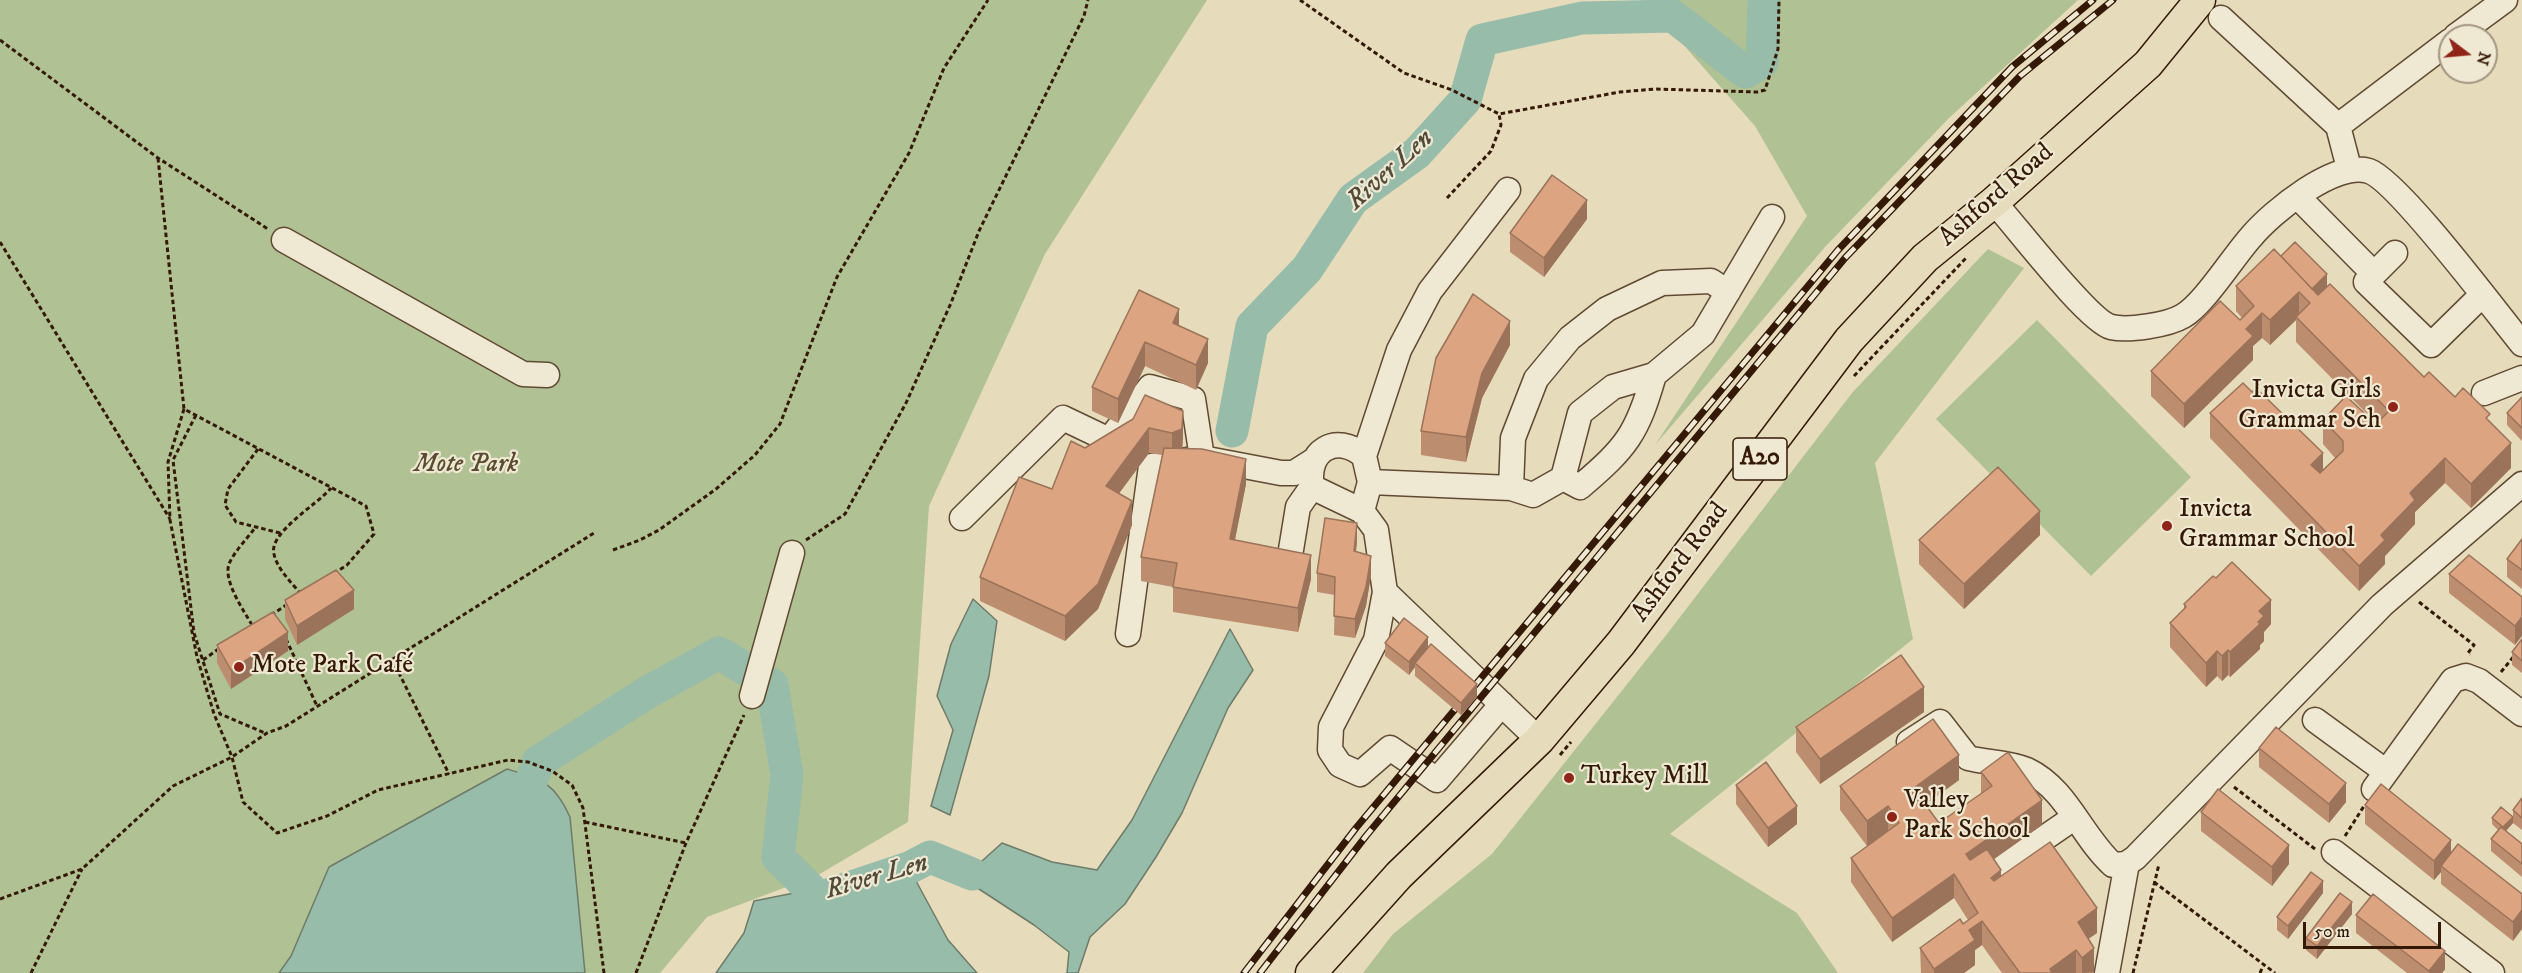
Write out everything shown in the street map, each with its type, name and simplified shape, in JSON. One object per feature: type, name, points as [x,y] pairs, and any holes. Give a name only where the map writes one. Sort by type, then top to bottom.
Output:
[{"type":"main road","name":"Ashford Road","points":[[1311,973],[1399,875],[1539,740],[1620,643],[1849,340],[1925,258],[1994,202],[2211,9]]},
{"type":"street","points":[[2472,24],[2500,3]]},
{"type":"street","points":[[2211,9],[2338,126],[2349,168]]},
{"type":"street","points":[[2338,126],[2438,50]]},
{"type":"street","points":[[1994,202],[2090,314],[2111,327],[2147,327],[2183,316],[2205,294],[2252,235],[2313,184],[2349,168],[2370,171],[2406,202],[2522,344]]},
{"type":"street","points":[[1362,511],[1370,482],[1364,456],[1399,350],[1430,291],[1508,190]]},
{"type":"street","points":[[2298,197],[2374,274]]},
{"type":"street","points":[[1370,482],[1511,489],[1533,495],[1563,478],[1580,412],[1613,387],[1654,375],[1702,334],[1772,217]]},
{"type":"street","points":[[284,240],[523,374],[547,375]]},
{"type":"street","points":[[2395,254],[2366,282],[2431,345],[2482,295]]},
{"type":"street","points":[[1511,489],[1514,438],[1536,379],[1570,338],[1607,309],[1662,283],[1711,281],[1728,292]]},
{"type":"street","points":[[1563,478],[1580,487],[1630,440],[1642,414],[1654,375]]},
{"type":"street","points":[[2484,393],[2522,378]]},
{"type":"street","points":[[962,518],[1063,418],[1109,440],[1150,387],[1193,399],[1202,458]]},
{"type":"street","points":[[1128,634],[1151,466],[1202,458],[1281,473],[1294,473],[1314,461],[1320,453],[1340,445],[1351,446],[1364,456]]},
{"type":"street","points":[[1288,568],[1298,507],[1312,487],[1310,477],[1314,461]]},
{"type":"street","points":[[1892,755],[1940,722],[1968,758],[2013,765],[2042,778],[2060,796],[2098,852],[2113,865],[2119,866],[2127,863],[2135,858],[2382,605],[2522,484]]},
{"type":"street","points":[[1312,487],[1362,511],[1376,530],[1384,592],[1376,640],[1331,727],[1330,750],[1340,765],[1360,774],[1390,748],[1437,780],[1502,704]]},
{"type":"street","points":[[752,696],[797,548]]},
{"type":"street","points":[[1384,592],[1539,740]]},
{"type":"street","points":[[2315,720],[2380,780],[2453,680],[2466,676],[2519,704]]},
{"type":"street","points":[[1992,874],[2075,817]]},
{"type":"street","points":[[2334,852],[2492,973]]},
{"type":"street","points":[[2107,973],[2127,863]]},
{"type":"path","points":[[613,550],[659,530],[716,489],[748,461],[776,430],[837,277],[909,153],[944,68],[988,0]]},
{"type":"path","points":[[797,548],[845,514],[906,403],[951,303],[979,231],[1084,16],[1088,0]]},
{"type":"path","points":[[1300,0],[1404,72],[1475,100],[1499,114],[1620,92],[1654,89],[1757,92],[1765,90],[1778,49],[1779,0]]},
{"type":"path","points":[[0,40],[158,159],[284,240]]},
{"type":"path","points":[[1447,198],[1491,151],[1501,125],[1499,114]]},
{"type":"path","points":[[158,159],[184,409],[168,462],[170,520],[196,657],[214,714],[232,757],[243,802],[277,833],[327,816],[378,790],[491,762],[528,762],[543,767],[572,785],[583,808],[604,973]]},
{"type":"path","points":[[0,242],[170,520]]},
{"type":"path","points":[[184,409],[366,506],[374,534],[347,565],[329,577]]},
{"type":"path","points":[[196,415],[173,460],[194,633],[220,714],[267,733]]},
{"type":"path","points":[[258,449],[228,489],[225,505],[236,522],[280,533]]},
{"type":"path","points":[[302,595],[273,553],[280,533],[331,488]]},
{"type":"path","points":[[245,632],[253,627],[227,570],[230,562],[255,528]]},
{"type":"path","points":[[31,973],[82,869],[173,786],[232,757],[267,733],[286,726],[594,532]]},
{"type":"path","points":[[263,621],[311,589]]},
{"type":"path","points":[[2413,597],[2474,645],[2468,653],[2475,658]]},
{"type":"path","points":[[273,614],[278,624]]},
{"type":"path","points":[[283,633],[317,706]]},
{"type":"path","points":[[203,660],[228,643]]},
{"type":"path","points":[[2488,688],[2516,653]]},
{"type":"path","points":[[392,659],[448,774]]},
{"type":"path","points":[[636,973],[686,843],[752,696]]},
{"type":"path","points":[[2236,788],[2328,859],[2380,780]]},
{"type":"path","points":[[585,822],[686,843]]},
{"type":"path","points":[[0,899],[82,869]]},
{"type":"path","points":[[2133,973],[2154,882],[2275,973]]},
{"type":"path","points":[[2260,973],[2264,966]]},
{"type":"green space","name":"Mote Park","points":[[0,0],[1207,0],[1045,254],[929,506],[908,822],[818,875],[707,917],[660,973],[0,973]]},
{"type":"green space","points":[[1677,0],[2078,0],[1949,118],[1825,247],[1655,445],[1807,216],[1755,126],[1665,24]]},
{"type":"green space","points":[[1988,249],[2024,268],[1875,463],[1913,639],[1670,834],[1797,913],[1838,973],[1363,973],[1393,934],[1492,854],[1667,634],[1852,393]]},
{"type":"green space","points":[[2037,320],[2191,477],[2091,576],[1936,419]]},
{"type":"shaded area","points":[[973,599],[997,621],[989,676],[950,815],[931,806],[953,730],[937,696],[951,644]]},
{"type":"shaded area","points":[[1230,629],[1253,670],[1228,708],[1182,813],[1156,857],[1125,904],[1090,937],[1078,973],[1067,973],[1069,952],[1034,925],[930,857],[932,845],[973,869],[1002,843],[1052,862],[1097,870],[1132,820]]},
{"type":"shaded area","points":[[507,769],[530,776],[553,789],[570,817],[585,973],[279,973],[291,956],[329,867]]},
{"type":"shaded area","points":[[893,864],[909,868],[948,940],[977,973],[716,973],[744,933],[754,901],[799,892],[819,898],[880,877]]},
{"type":"building","points":[[1552,175],[1587,200],[1544,258],[1510,233]]},
{"type":"building","points":[[2295,242],[2327,274],[2312,289],[2281,256]]},
{"type":"building","points":[[2274,249],[2318,295],[2330,284],[2424,377],[2429,372],[2455,397],[2463,388],[2490,414],[2486,418],[2511,443],[2471,484],[2445,458],[2410,493],[2415,500],[2381,535],[2385,540],[2359,566],[2210,413],[2243,383],[2252,392],[2256,388],[2323,453],[2311,465],[2320,473],[2343,451],[2343,441],[2323,420],[2346,396],[2376,424],[2389,411],[2296,317],[2310,303],[2299,292],[2270,320],[2262,313],[2246,329],[2253,336],[2184,404],[2151,371],[2220,301],[2240,320],[2254,306],[2236,286]]},
{"type":"building","points":[[1139,290],[1179,309],[1173,323],[1208,339],[1196,365],[1145,342],[1118,399],[1092,387]]},
{"type":"building","points":[[1473,294],[1510,321],[1482,373],[1466,437],[1421,431],[1436,358]]},
{"type":"building","points":[[1145,395],[1183,411],[1182,429],[1172,433],[1149,428],[1106,486],[1132,501],[1098,584],[1065,616],[980,577],[1019,477],[1052,489],[1071,441],[1085,448],[1133,419]]},
{"type":"building","points":[[2522,397],[2522,428],[2507,413]]},
{"type":"building","points":[[1164,448],[1202,449],[1246,459],[1230,539],[1311,555],[1298,608],[1173,587],[1177,563],[1141,557]]},
{"type":"building","points":[[1998,467],[2040,511],[1964,584],[1919,540]]},
{"type":"building","points":[[1325,518],[1357,523],[1354,551],[1371,556],[1366,587],[1355,619],[1334,616],[1335,577],[1317,573]]},
{"type":"building","points":[[2522,539],[2522,570],[2507,559]]},
{"type":"building","points":[[2469,555],[2522,597],[2522,617],[2515,626],[2449,574]]},
{"type":"building","points":[[2232,562],[2271,600],[2259,611],[2264,616],[2258,622],[2260,624],[2230,652],[2228,650],[2222,656],[2217,651],[2206,663],[2170,623],[2186,607],[2184,604],[2213,576],[2216,578]]},
{"type":"building","points":[[336,570],[354,590],[297,626],[285,600]]},
{"type":"building","points":[[273,612],[288,632],[231,670],[217,645]]},
{"type":"building","points":[[1404,618],[1428,637],[1409,662],[1385,643]]},
{"type":"building","points":[[2522,639],[2522,661],[2512,652]]},
{"type":"building","points":[[1431,644],[1477,684],[1461,703],[1415,663]]},
{"type":"building","points":[[1901,655],[1924,687],[1820,759],[1796,727]]},
{"type":"building","points":[[1933,719],[1959,755],[1911,790],[1922,806],[1925,804],[1939,823],[1992,786],[1981,772],[2008,752],[2042,800],[1966,854],[1970,860],[1987,849],[2001,870],[1991,878],[1994,881],[2050,842],[2097,908],[2078,922],[2094,948],[2082,958],[2076,950],[2050,969],[2052,973],[2020,973],[1982,921],[1969,930],[1975,940],[1934,969],[1920,948],[1960,919],[1963,924],[1978,913],[1954,874],[1892,918],[1851,858],[1899,823],[1888,806],[1867,821],[1840,786]]},
{"type":"building","points":[[2276,727],[2346,783],[2329,804],[2259,748]]},
{"type":"building","points":[[1766,762],[1797,806],[1768,828],[1736,785]]},
{"type":"building","points":[[2381,784],[2451,840],[2434,861],[2365,805]]},
{"type":"building","points":[[2218,789],[2289,845],[2272,867],[2201,812]]},
{"type":"building","points":[[2522,798],[2522,818],[2513,810]]},
{"type":"building","points":[[2501,807],[2513,817],[2503,827],[2492,818]]},
{"type":"building","points":[[2501,827],[2522,844],[2522,864],[2491,839]]},
{"type":"building","points":[[2458,844],[2522,894],[2522,910],[2513,922],[2441,866]]},
{"type":"building","points":[[2311,872],[2323,881],[2288,926],[2277,917]]},
{"type":"building","points":[[2340,893],[2352,902],[2317,946],[2306,938]]},
{"type":"building","points":[[2373,894],[2445,951],[2429,971],[2356,915]]},
{"type":"waterway","name":"River Len","points":[[1232,431],[1252,326],[1307,269],[1353,199],[1417,153],[1465,100],[1482,40],[1582,18],[1673,16],[1745,72],[1762,62],[1764,0]]},
{"type":"waterway","name":"River Len","points":[[533,777],[538,762],[648,692],[719,653],[772,685],[787,775],[778,857],[819,898],[909,868],[930,857],[972,874]]},
{"type":"railway","points":[[1244,973],[1356,828],[1838,250],[2012,67],[2093,0]]},
{"type":"railway","points":[[1260,973],[1366,836],[1845,258],[2020,76],[2113,0]]},
{"type":"place","name":"Invicta Girls Grammar Sch","points":[[2393,407]]},
{"type":"place","name":"Invicta Grammar School","points":[[2167,526]]},
{"type":"place","name":"Mote Park Café","points":[[239,667]]},
{"type":"place","name":"Turkey Mill","points":[[1569,778]]},
{"type":"place","name":"Valley Park School","points":[[1892,817]]}]
